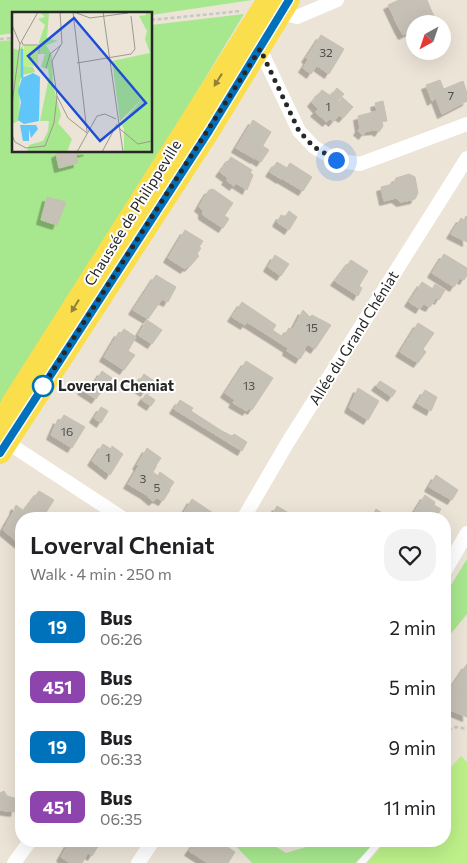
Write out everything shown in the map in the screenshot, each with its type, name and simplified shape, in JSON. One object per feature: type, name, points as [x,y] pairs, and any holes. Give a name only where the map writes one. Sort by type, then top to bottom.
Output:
[{"type":"main road","name":"Chaussée de Philippeville","points":[[2,440],[19,394],[252,44],[274,5]]},
{"type":"street","points":[[274,5],[297,17],[337,0]]},
{"type":"street","points":[[252,44],[299,131],[314,147],[336,160],[360,164],[467,124]]},
{"type":"street","name":"Allée du Grand Chéniat","points":[[247,512],[288,442],[467,158]]},
{"type":"street","points":[[2,440],[113,512]]},
{"type":"street","points":[[451,561],[467,533]]},
{"type":"street","points":[[14,863],[26,847]]},
{"type":"street","points":[[138,863],[149,847]]},
{"type":"lane","points":[[361,863],[375,847]]},
{"type":"path","points":[[152,20],[274,5]]},
{"type":"path","points":[[451,729],[456,727],[467,729]]},
{"type":"green space","points":[[0,0],[252,0],[152,15],[152,12],[12,12],[12,33],[0,35]]},
{"type":"green space","points":[[244,14],[5,408],[0,411],[0,41],[12,40],[12,152],[152,152],[152,25]]},
{"type":"green space","points":[[467,559],[467,614],[451,634],[451,585]]},
{"type":"green space","points":[[461,756],[467,762],[467,863],[367,863],[381,847],[451,847],[451,767]]},
{"type":"green space","points":[[237,847],[276,847],[286,853],[306,847],[372,847],[355,863],[252,863]]},
{"type":"building","points":[[404,0],[412,15],[406,15],[406,25],[399,28],[388,5]]},
{"type":"building","points":[[404,0],[427,0],[432,12],[426,15],[412,15]]},
{"type":"building","points":[[406,25],[406,34],[403,35],[399,28]]},
{"type":"building","points":[[321,35],[344,49],[329,74],[306,58]]},
{"type":"building","points":[[308,60],[317,65],[311,74],[303,68]]},
{"type":"building","points":[[440,80],[444,90],[434,93],[436,98],[432,101],[426,85]]},
{"type":"building","points":[[463,81],[467,93],[467,101],[442,114],[434,93]]},
{"type":"building","points":[[337,88],[344,94],[338,101],[331,95]]},
{"type":"building","points":[[322,90],[338,101],[340,103],[338,105],[343,110],[333,122],[330,119],[327,122],[315,112],[318,109],[312,102]]},
{"type":"building","points":[[342,97],[353,107],[343,118],[339,115],[343,110],[338,105]]},
{"type":"building","points":[[383,101],[387,121],[380,122],[375,103]]},
{"type":"building","points":[[377,111],[383,126],[379,132],[376,130],[366,131],[363,135],[358,131],[360,128],[358,116]]},
{"type":"building","points":[[253,120],[271,132],[255,159],[236,148]]},
{"type":"building","points":[[263,146],[269,150],[261,162],[255,158]]},
{"type":"building","points":[[59,152],[85,152],[76,155],[78,163],[59,168],[56,154]]},
{"type":"building","points":[[231,157],[252,170],[246,179],[240,176],[234,186],[220,172]]},
{"type":"building","points":[[277,162],[287,168],[281,179],[270,172]]},
{"type":"building","points":[[290,163],[312,177],[303,191],[281,178]]},
{"type":"building","points":[[250,172],[253,175],[247,190],[236,183],[240,176],[246,179]]},
{"type":"building","points":[[409,174],[415,177],[418,193],[415,199],[401,202],[396,198],[384,201],[381,187],[393,184],[396,178]]},
{"type":"building","points":[[213,189],[233,203],[225,215],[204,198],[209,190]]},
{"type":"building","points":[[47,197],[66,202],[57,225],[41,220]]},
{"type":"building","points":[[204,198],[229,219],[223,228],[203,215],[203,210],[199,207]]},
{"type":"building","points":[[289,211],[297,217],[289,230],[277,222],[281,215],[285,217]]},
{"type":"building","points":[[466,216],[467,242],[451,234],[461,218],[464,220]]},
{"type":"building","points":[[185,230],[203,241],[185,269],[168,258]]},
{"type":"building","points":[[199,247],[201,248],[197,254],[199,256],[189,267],[187,266]]},
{"type":"building","points":[[444,254],[467,268],[467,275],[464,280],[460,278],[454,287],[432,273]]},
{"type":"building","points":[[275,255],[289,264],[281,276],[268,267]]},
{"type":"building","points":[[351,260],[368,271],[359,286],[362,288],[358,296],[335,281]]},
{"type":"building","points":[[156,275],[176,287],[168,302],[162,299],[148,319],[133,310]]},
{"type":"building","points":[[422,282],[433,289],[420,309],[409,302]]},
{"type":"building","points":[[435,284],[445,290],[439,300],[436,298],[430,307],[424,304]]},
{"type":"building","points":[[242,302],[276,325],[273,330],[238,308]]},
{"type":"building","points":[[238,308],[305,351],[300,359],[287,351],[288,348],[247,322],[245,325],[232,317]]},
{"type":"building","points":[[303,310],[310,317],[312,315],[331,325],[315,349],[291,333]]},
{"type":"building","points":[[147,320],[162,330],[152,344],[138,335]]},
{"type":"building","points":[[418,323],[434,333],[423,349],[426,352],[418,363],[400,352]]},
{"type":"building","points":[[289,328],[293,330],[291,333],[297,339],[307,345],[304,350],[283,337]]},
{"type":"building","points":[[124,329],[136,337],[128,351],[135,355],[124,370],[104,357],[119,332],[121,333]]},
{"type":"building","points":[[246,361],[273,378],[252,410],[249,408],[247,411],[233,403],[235,400],[225,393]]},
{"type":"building","points":[[102,371],[112,378],[106,387],[97,379]]},
{"type":"building","points":[[144,374],[157,383],[153,389],[149,386],[145,392],[136,386]]},
{"type":"building","points":[[97,379],[106,385],[96,399],[82,390],[87,382],[93,385]]},
{"type":"building","points":[[380,381],[396,391],[392,397],[376,386]]},
{"type":"building","points":[[358,388],[379,401],[368,420],[349,408]]},
{"type":"building","points":[[425,390],[437,397],[431,411],[417,403]]},
{"type":"building","points":[[146,394],[155,400],[151,406],[142,400]]},
{"type":"building","points":[[180,400],[193,408],[191,411],[222,431],[232,436],[234,434],[247,442],[242,451],[174,409]]},
{"type":"building","points":[[101,407],[108,411],[101,423],[94,418]]},
{"type":"building","points":[[64,415],[85,427],[72,448],[51,435],[58,419],[60,421]]},
{"type":"building","points":[[103,444],[111,449],[112,446],[123,454],[110,475],[92,461]]},
{"type":"building","points":[[147,448],[161,458],[157,464],[151,460],[146,468],[140,464],[139,466],[137,465]]},
{"type":"building","points":[[151,460],[157,465],[153,472],[157,475],[145,494],[128,484],[140,464],[146,468]]},
{"type":"building","points":[[160,472],[174,482],[169,490],[163,486],[165,482],[157,477]]},
{"type":"building","points":[[157,475],[165,482],[163,486],[170,490],[163,501],[157,498],[153,501],[145,494]]},
{"type":"building","points":[[436,475],[458,490],[452,500],[429,487]]},
{"type":"building","points":[[39,491],[54,500],[46,512],[19,512],[14,509],[16,505],[24,511]]},
{"type":"building","points":[[425,495],[435,502],[434,505],[441,509],[439,512],[414,512]]},
{"type":"building","points":[[192,499],[212,512],[184,512]]},
{"type":"building","points":[[277,506],[287,512],[273,512]]},
{"type":"building","points":[[15,509],[20,512],[15,512],[15,526],[8,521]]},
{"type":"building","points":[[8,521],[15,526],[15,540],[3,530]]},
{"type":"building","points":[[467,664],[467,695],[464,693],[466,689],[462,687],[455,697],[451,696],[451,688]]},
{"type":"building","points":[[462,687],[466,689],[464,693],[467,695],[467,717],[451,710],[451,695],[455,697]]},
{"type":"building","points":[[4,791],[7,796],[15,798],[15,812],[0,810],[0,793]]},
{"type":"building","points":[[67,847],[98,847],[92,856],[88,853],[82,863],[70,863],[61,857]]},
{"type":"building","points":[[192,847],[229,848],[223,858],[220,856],[215,863],[208,863],[189,851]]},
{"type":"building","points":[[229,848],[235,852],[228,863],[215,863],[220,856],[223,858]]},
{"type":"bus line","name":"19","points":[[0,453],[209,131],[289,0]]},
{"type":"place","name":"Loverval Cheniat","points":[[43,386]]},
{"type":"route","points":[[43,386],[39,392],[146,230],[260,49],[299,131],[314,147],[336,160]]}]
